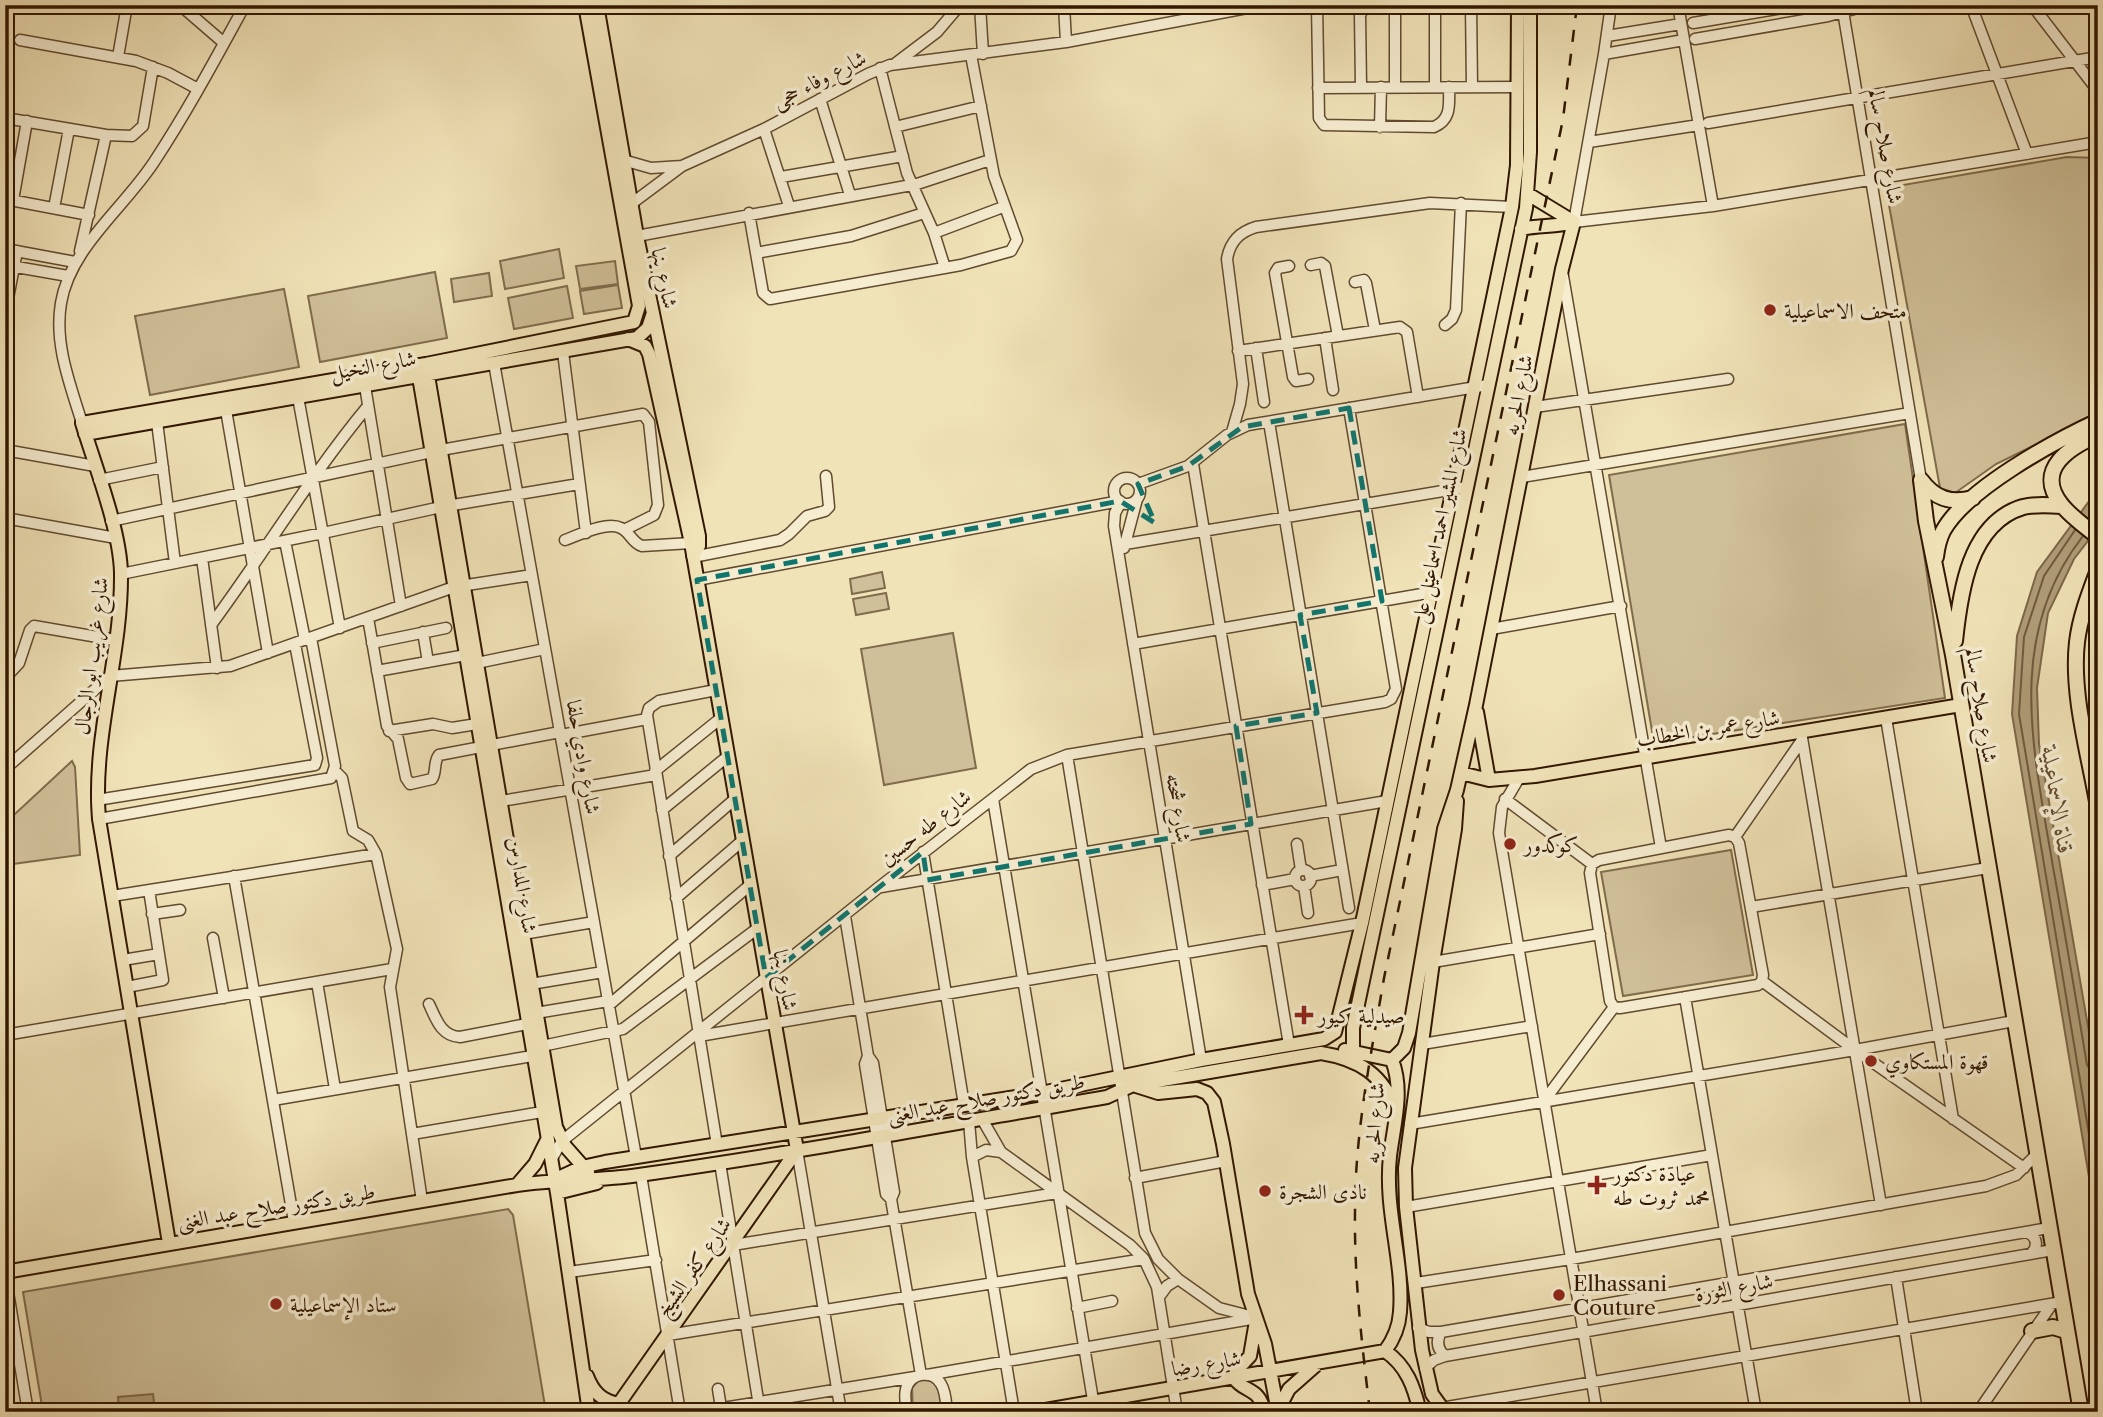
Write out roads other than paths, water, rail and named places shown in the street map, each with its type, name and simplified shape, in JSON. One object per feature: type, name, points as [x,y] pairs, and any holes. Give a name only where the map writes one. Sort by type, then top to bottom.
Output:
[{"type":"highway","points":[[1935,561],[1943,531],[1951,519],[1973,498],[2018,464],[2098,421]]},
{"type":"highway","points":[[2098,435],[2067,450],[2055,467],[2053,486],[2063,507],[2098,537]]},
{"type":"highway","points":[[1921,480],[1928,490],[1949,501],[1973,498]]},
{"type":"highway","name":"شارع صلاح سالم","points":[[1921,480],[2053,1250],[2057,1303],[2066,1331],[2081,1412]]},
{"type":"highway","points":[[1953,655],[1968,576],[1979,543],[1987,530],[1998,520],[2025,507],[2063,507]]},
{"type":"highway","points":[[2098,570],[2082,617],[2076,666],[2098,807]]},
{"type":"highway","points":[[2032,1331],[2053,1327],[2066,1331]]},
{"type":"main road","name":"شارع بنها","points":[[585,5],[623,160],[626,208],[637,236],[699,536],[699,546],[692,552]]},
{"type":"main road","name":"شارع بنها","points":[[597,5],[604,84],[626,208],[639,306],[637,317],[631,324]]},
{"type":"main road","name":"شارع المشير احمد اسماعيل على","points":[[1339,1024],[1512,207],[1517,165],[1518,5]]},
{"type":"main road","name":"شارع المشير احمد اسماعيل على","points":[[1353,1051],[1353,1028],[1528,194],[1530,5]]},
{"type":"main road","points":[[1528,194],[1574,222]]},
{"type":"main road","points":[[1521,229],[1542,225],[1561,226],[1574,222]]},
{"type":"main road","name":"شارع الحريه","points":[[1385,1351],[1397,1329],[1401,1302],[1389,1179],[1398,1090],[1392,1060],[1399,1055],[1407,1041],[1444,829],[1457,790],[1476,705],[1562,269],[1574,222]]},
{"type":"main road","points":[[628,339],[637,338],[645,332],[653,313]]},
{"type":"main road","name":"شارع النخيل","points":[[83,428],[422,370],[631,324]]},
{"type":"main road","points":[[628,339],[645,346],[649,336],[658,338]]},
{"type":"main road","name":"شارع النخيل","points":[[83,428],[157,422],[365,386],[422,370],[494,363],[628,339]]},
{"type":"main road","name":"شارع بنها","points":[[645,346],[649,354],[692,552],[797,1150]]},
{"type":"main road","name":"شارع المدارس","points":[[422,370],[486,745],[527,1024],[539,1052],[556,1127],[562,1141],[582,1167],[607,1180]]},
{"type":"main road","name":"شارع غريب ابو الرجال","points":[[83,428],[116,538],[121,574],[115,640],[98,758],[99,819],[169,1243]]},
{"type":"main road","name":"شارع المدارس","points":[[471,659],[477,724],[486,745],[500,801],[536,1013],[542,1112],[557,1194],[589,1412]]},
{"type":"main road","points":[[1476,705],[1489,780]]},
{"type":"main road","name":"شارع عمر بن الخطاب","points":[[1461,773],[1489,780],[1519,778],[1801,736],[1961,705]]},
{"type":"main road","name":"شارع الحريه","points":[[1443,1410],[1432,1394],[1418,1328],[1416,1283],[1406,1207],[1405,1168],[1433,962],[1455,829],[1457,790]]},
{"type":"main road","name":"طريق دكتور صلاح عبد الغنى","points":[[554,1180],[582,1167],[636,1157],[1041,1093],[1289,1045],[1328,1037],[1335,1032],[1339,1024]]},
{"type":"main road","points":[[1321,1053],[1334,1050],[1353,1051],[1392,1060]]},
{"type":"main road","name":"طريق دكتور صلاح عبد الغنى","points":[[5,1273],[517,1185],[554,1180],[607,1180],[759,1157],[1107,1097],[1133,1085],[1321,1053],[1352,1060],[1370,1070],[1384,1084],[1396,1112]]},
{"type":"main road","points":[[1133,1085],[1158,1093],[1192,1088],[1207,1094],[1216,1108],[1248,1294],[1265,1344],[1278,1408]]},
{"type":"main road","points":[[517,1185],[535,1164],[547,1140]]},
{"type":"main road","name":"شارع كفر الشيخ","points":[[616,1408],[733,1245],[797,1150]]},
{"type":"main road","points":[[759,1157],[776,1165],[780,1177]]},
{"type":"main road","points":[[557,1194],[607,1180]]},
{"type":"main road","points":[[1394,1241],[1410,1239]]},
{"type":"main road","points":[[1401,1302],[1416,1301]]},
{"type":"main road","points":[[1255,1318],[1251,1356],[1237,1370],[1234,1378],[1237,1383],[1256,1394],[1264,1408],[1278,1408]]},
{"type":"main road","points":[[1385,1351],[1398,1361],[1410,1379],[1420,1412]]},
{"type":"main road","name":"شارع رضا","points":[[1034,1412],[1094,1407],[1173,1388],[1385,1351]]},
{"type":"main road","points":[[1278,1408],[1294,1383],[1317,1364]]},
{"type":"main road","points":[[582,1366],[597,1394],[616,1408]]},
{"type":"street","points":[[118,57],[127,5]]},
{"type":"street","points":[[180,5],[224,43]]},
{"type":"street","name":"شارع غريب ابو الرجال","points":[[83,428],[60,345],[61,303],[68,276],[77,259],[152,165],[246,5]]},
{"type":"street","points":[[895,64],[937,32],[960,5]]},
{"type":"street","points":[[749,213],[763,293],[770,299],[945,268],[1011,251],[1017,243],[1016,236],[1003,207],[990,160],[981,106],[977,54],[981,5]]},
{"type":"street","points":[[1064,5],[1066,42]]},
{"type":"street","name":"شارع وفاء حجى","points":[[626,208],[682,166],[764,129],[880,68],[1066,42],[1207,10],[1263,5]]},
{"type":"street","points":[[1317,5],[1319,118],[1324,125],[1429,127],[1441,123],[1449,113],[1449,87]]},
{"type":"street","points":[[1360,87],[1360,15],[1366,5]]},
{"type":"street","points":[[1395,5],[1395,87]]},
{"type":"street","points":[[1435,5],[1435,87]]},
{"type":"street","points":[[1471,5],[1472,87]]},
{"type":"street","name":"شارع الحريه","points":[[1574,222],[1590,142],[1611,5]]},
{"type":"street","points":[[1678,5],[1681,24],[1690,39],[1713,206]]},
{"type":"street","points":[[1693,23],[1800,5]]},
{"type":"street","points":[[1604,54],[1765,27],[1869,5]]},
{"type":"street","points":[[1970,5],[2027,153]]},
{"type":"street","points":[[2032,5],[2098,91]]},
{"type":"street","name":"شارع صلاح سالم","points":[[1843,9],[1921,480]]},
{"type":"street","points":[[1762,12],[1765,27]]},
{"type":"street","points":[[1607,36],[1681,24]]},
{"type":"street","points":[[20,40],[118,57],[153,67],[198,89]]},
{"type":"street","points":[[1590,142],[2098,57]]},
{"type":"street","points":[[5,118],[128,137],[140,130],[153,67]]},
{"type":"street","points":[[880,68],[912,185],[934,233],[945,268]]},
{"type":"street","points":[[1318,88],[1516,87]]},
{"type":"street","points":[[1380,127],[1381,88]]},
{"type":"street","points":[[820,99],[850,195]]},
{"type":"street","points":[[895,127],[981,106]]},
{"type":"street","points":[[27,121],[9,199],[89,215]]},
{"type":"street","points":[[54,208],[69,129]]},
{"type":"street","points":[[764,129],[789,206]]},
{"type":"street","points":[[5,249],[77,259],[106,135]]},
{"type":"street","points":[[1574,222],[1713,206],[2098,142]]},
{"type":"street","points":[[2073,147],[2098,149]]},
{"type":"street","points":[[781,177],[903,156]]},
{"type":"street","points":[[623,160],[651,168],[682,166]]},
{"type":"street","points":[[637,236],[749,213],[912,185],[990,160]]},
{"type":"street","points":[[1232,432],[1242,394],[1227,259],[1231,244],[1242,233],[1256,227],[1422,204],[1512,207]]},
{"type":"street","points":[[1445,325],[1457,310],[1461,204]]},
{"type":"street","points":[[934,233],[1003,207]]},
{"type":"street","points":[[756,253],[851,236],[924,213]]},
{"type":"street","points":[[5,314],[10,266],[17,251]]},
{"type":"street","points":[[1311,265],[1321,263],[1325,266],[1338,336]]},
{"type":"street","points":[[10,266],[68,276]]},
{"type":"street","points":[[1289,266],[1278,268],[1275,274],[1293,379],[1308,379]]},
{"type":"street","points":[[1562,269],[1661,848]]},
{"type":"street","points":[[1355,282],[1366,283],[1375,330]]},
{"type":"street","points":[[1238,351],[1401,327],[1405,329],[1418,397]]},
{"type":"street","points":[[1325,338],[1334,390]]},
{"type":"street","points":[[1256,348],[1265,402]]},
{"type":"street","points":[[563,352],[586,533]]},
{"type":"street","name":"شارع وادي حلفا","points":[[494,363],[636,1157]]},
{"type":"street","points":[[1535,407],[1728,379]]},
{"type":"street","points":[[365,386],[401,606]]},
{"type":"street","points":[[1138,484],[1193,464],[1232,432],[1248,425],[1488,386]]},
{"type":"street","points":[[298,397],[340,628]]},
{"type":"street","points":[[211,625],[253,568],[328,454],[368,406]]},
{"type":"street","points":[[1349,408],[1382,601]]},
{"type":"street","points":[[226,410],[268,653]]},
{"type":"street","points":[[1522,477],[1910,413]]},
{"type":"street","points":[[111,521],[436,451],[638,414],[647,417],[657,511],[624,530]]},
{"type":"street","points":[[157,422],[175,563]]},
{"type":"street","points":[[1269,422],[1349,908]]},
{"type":"street","points":[[5,450],[94,466]]},
{"type":"street","points":[[1193,464],[1289,1045]]},
{"type":"street","points":[[99,480],[163,467]]},
{"type":"street","points":[[565,540],[612,526],[624,530],[635,544],[642,547],[692,552],[783,538],[807,516],[825,511],[829,507],[827,476]]},
{"type":"street","points":[[697,580],[1121,501],[1129,503],[1137,499],[1140,490],[1138,484],[1128,478],[1120,480],[1115,490],[1121,501]]},
{"type":"street","points":[[121,574],[445,506],[579,484]]},
{"type":"street","points":[[1125,544],[1467,487]]},
{"type":"street","name":"شارع شحته","points":[[1120,562],[1137,499]]},
{"type":"street","name":"شارع شحته","points":[[1121,501],[1113,521],[1201,1060]]},
{"type":"street","points":[[5,517],[116,538]]},
{"type":"street","points":[[285,541],[304,641],[335,771],[342,778],[353,831],[368,840],[376,854],[397,949],[390,987],[422,1201]]},
{"type":"street","points":[[202,558],[217,668]]},
{"type":"street","points":[[7,763],[110,676],[217,668],[304,641],[459,586],[532,575]]},
{"type":"street","points":[[1133,644],[1446,590]]},
{"type":"street","name":"شارع طه حسين","points":[[551,1160],[562,1141],[1031,769],[1067,755],[1388,701],[1394,696],[1396,685],[1382,601]]},
{"type":"street","points":[[1491,629],[1621,606]]},
{"type":"street","points":[[368,618],[389,731],[398,739],[406,778],[412,785],[432,779],[439,755],[647,719]]},
{"type":"street","points":[[5,678],[19,663],[30,630],[34,626],[115,640]]},
{"type":"street","points":[[372,643],[446,628]]},
{"type":"street","points":[[423,632],[428,662]]},
{"type":"street","points":[[97,800],[315,765],[317,758],[304,641]]},
{"type":"street","points":[[377,671],[428,662],[545,649]]},
{"type":"street","points":[[716,690],[655,702],[649,708],[647,719],[717,1145]]},
{"type":"street","points":[[500,801],[655,773],[721,718]]},
{"type":"street","points":[[1886,718],[1952,1119]]},
{"type":"street","points":[[389,731],[433,724],[449,728],[477,724]]},
{"type":"street","points":[[1735,837],[1801,736]]},
{"type":"street","points":[[1801,736],[1881,1205]]},
{"type":"street","points":[[1067,755],[1145,1233],[1158,1259],[1178,1279],[1219,1308],[1255,1318]]},
{"type":"street","points":[[662,810],[728,756]]},
{"type":"street","points":[[99,819],[327,780],[335,771]]},
{"type":"street","points":[[1519,778],[1505,799],[1499,833],[1597,1412]]},
{"type":"street","points":[[669,856],[735,799]]},
{"type":"street","points":[[993,799],[1094,1407]]},
{"type":"street","points":[[1505,799],[1592,864]]},
{"type":"street","points":[[878,888],[1387,801]]},
{"type":"street","points":[[1729,835],[1735,837],[1739,843],[1762,981],[1758,985],[1614,1007],[1610,1002],[1591,873],[1592,864],[1599,860],[1729,835]]},
{"type":"street","points":[[676,898],[743,841]]},
{"type":"street","points":[[1297,844],[1308,913]]},
{"type":"street","points":[[923,852],[964,1105]]},
{"type":"street","points":[[112,896],[376,854]]},
{"type":"street","points":[[1751,907],[1988,868]]},
{"type":"street","points":[[1262,886],[1342,870]]},
{"type":"street","points":[[234,876],[294,1222]]},
{"type":"street","points":[[536,1013],[608,1003],[750,885]]},
{"type":"street","points":[[127,986],[163,980],[149,890]]},
{"type":"street","points":[[152,914],[180,910]]},
{"type":"street","points":[[845,916],[867,1056],[873,1063],[878,1119],[894,1192],[891,1199],[921,1376]]},
{"type":"street","points":[[523,934],[594,922]]},
{"type":"street","points":[[698,1034],[1362,923]]},
{"type":"street","points":[[273,1100],[539,1052],[614,1032],[625,1027],[758,928]]},
{"type":"street","points":[[1433,962],[1600,934]]},
{"type":"street","points":[[213,938],[224,998]]},
{"type":"street","points":[[122,960],[159,954]]},
{"type":"street","points":[[5,1035],[392,969]]},
{"type":"street","points":[[531,984],[603,972]]},
{"type":"street","points":[[1762,981],[1854,1050],[2024,1168]]},
{"type":"street","points":[[317,982],[335,1089]]},
{"type":"street","points":[[1685,997],[1756,1412]]},
{"type":"street","points":[[429,1003],[441,1029],[451,1036],[460,1037],[527,1024]]},
{"type":"street","points":[[1544,1101],[1614,1007]]},
{"type":"street","points":[[1410,1124],[2014,1021]]},
{"type":"street","points":[[1422,1044],[1532,1026]]},
{"type":"street","points":[[412,1134],[542,1112]]},
{"type":"street","points":[[975,1120],[1001,1152],[1130,1245],[1144,1259],[1154,1277],[1159,1297],[1177,1412]]},
{"type":"street","points":[[975,1120],[972,1157],[1014,1412]]},
{"type":"street","name":"شارع بنها","points":[[797,1150],[841,1412]]},
{"type":"street","points":[[972,1157],[986,1150],[1001,1152]]},
{"type":"street","points":[[1406,1207],[1712,1155]]},
{"type":"street","points":[[1416,1283],[1571,1259],[1997,1184],[2024,1168],[2036,1155]]},
{"type":"street","points":[[1136,1178],[1226,1161]]},
{"type":"street","points":[[719,1163],[759,1407]]},
{"type":"street","points":[[641,1175],[680,1412]]},
{"type":"street","points":[[733,1245],[1057,1193]]},
{"type":"street","name":"شارع الثورة","points":[[1418,1328],[1441,1332],[2049,1228]]},
{"type":"street","points":[[2026,1232],[2034,1237],[2036,1242],[2035,1251],[2031,1254]]},
{"type":"street","points":[[1130,1245],[1139,1241],[1145,1233]]},
{"type":"street","name":"شارع الثورة","points":[[1425,1368],[1434,1360],[1445,1356],[2053,1250]]},
{"type":"street","points":[[668,1335],[1144,1259]]},
{"type":"street","points":[[569,1272],[656,1260]]},
{"type":"street","points":[[5,1273],[8,1311],[28,1412]]},
{"type":"street","points":[[1893,1412],[1916,1410],[1896,1277]]},
{"type":"street","points":[[1159,1297],[1167,1286],[1178,1279]]},
{"type":"street","points":[[1077,1308],[1112,1301]]},
{"type":"street","points":[[1443,1410],[2057,1303]]},
{"type":"street","points":[[1978,1412],[2032,1331],[2057,1303]]},
{"type":"street","points":[[698,1412],[721,1408],[759,1407],[837,1388],[1255,1318]]},
{"type":"street","points":[[1441,1332],[1438,1347],[1445,1356]]},
{"type":"street","points":[[5,1350],[17,1348]]},
{"type":"street","points":[[907,1412],[907,1385],[921,1376],[932,1376],[941,1384],[947,1412]]},
{"type":"street","points":[[718,1389],[721,1408]]},
{"type":"water","points":[[2098,489],[2098,528],[2074,559],[2048,613],[2037,688],[2039,744],[2098,1084],[2098,1231],[2012,714],[2017,636],[2037,572]]},
{"type":"water","points":[[153,1394],[155,1411],[119,1412],[118,1397]]},
{"type":"railway","points":[[1370,1412],[1359,1311],[1355,1235],[1358,1152],[1365,1094],[1384,978],[1563,119],[1577,5]]},
{"type":"place","name":"متحف الاسماعيلية","points":[[1770,310]]},
{"type":"place","name":"كوكدور","points":[[1510,844]]},
{"type":"place","name":"صيدلية كيور","points":[[1304,1015]]},
{"type":"place","name":"قهوة المستكاوي","points":[[1871,1061]]},
{"type":"place","name":"عيادة دكتور محمد ثروت طه","points":[[1597,1185]]},
{"type":"place","name":"نادى الشجرة","points":[[1265,1191]]},
{"type":"place","name":"Elhassani Couture","points":[[1559,1295]]},
{"type":"place","name":"ستاد الإسماعيلية","points":[[276,1304]]},
{"type":"water label","name":"قناة الإسماعيلية","points":[[2058,800]]}]
